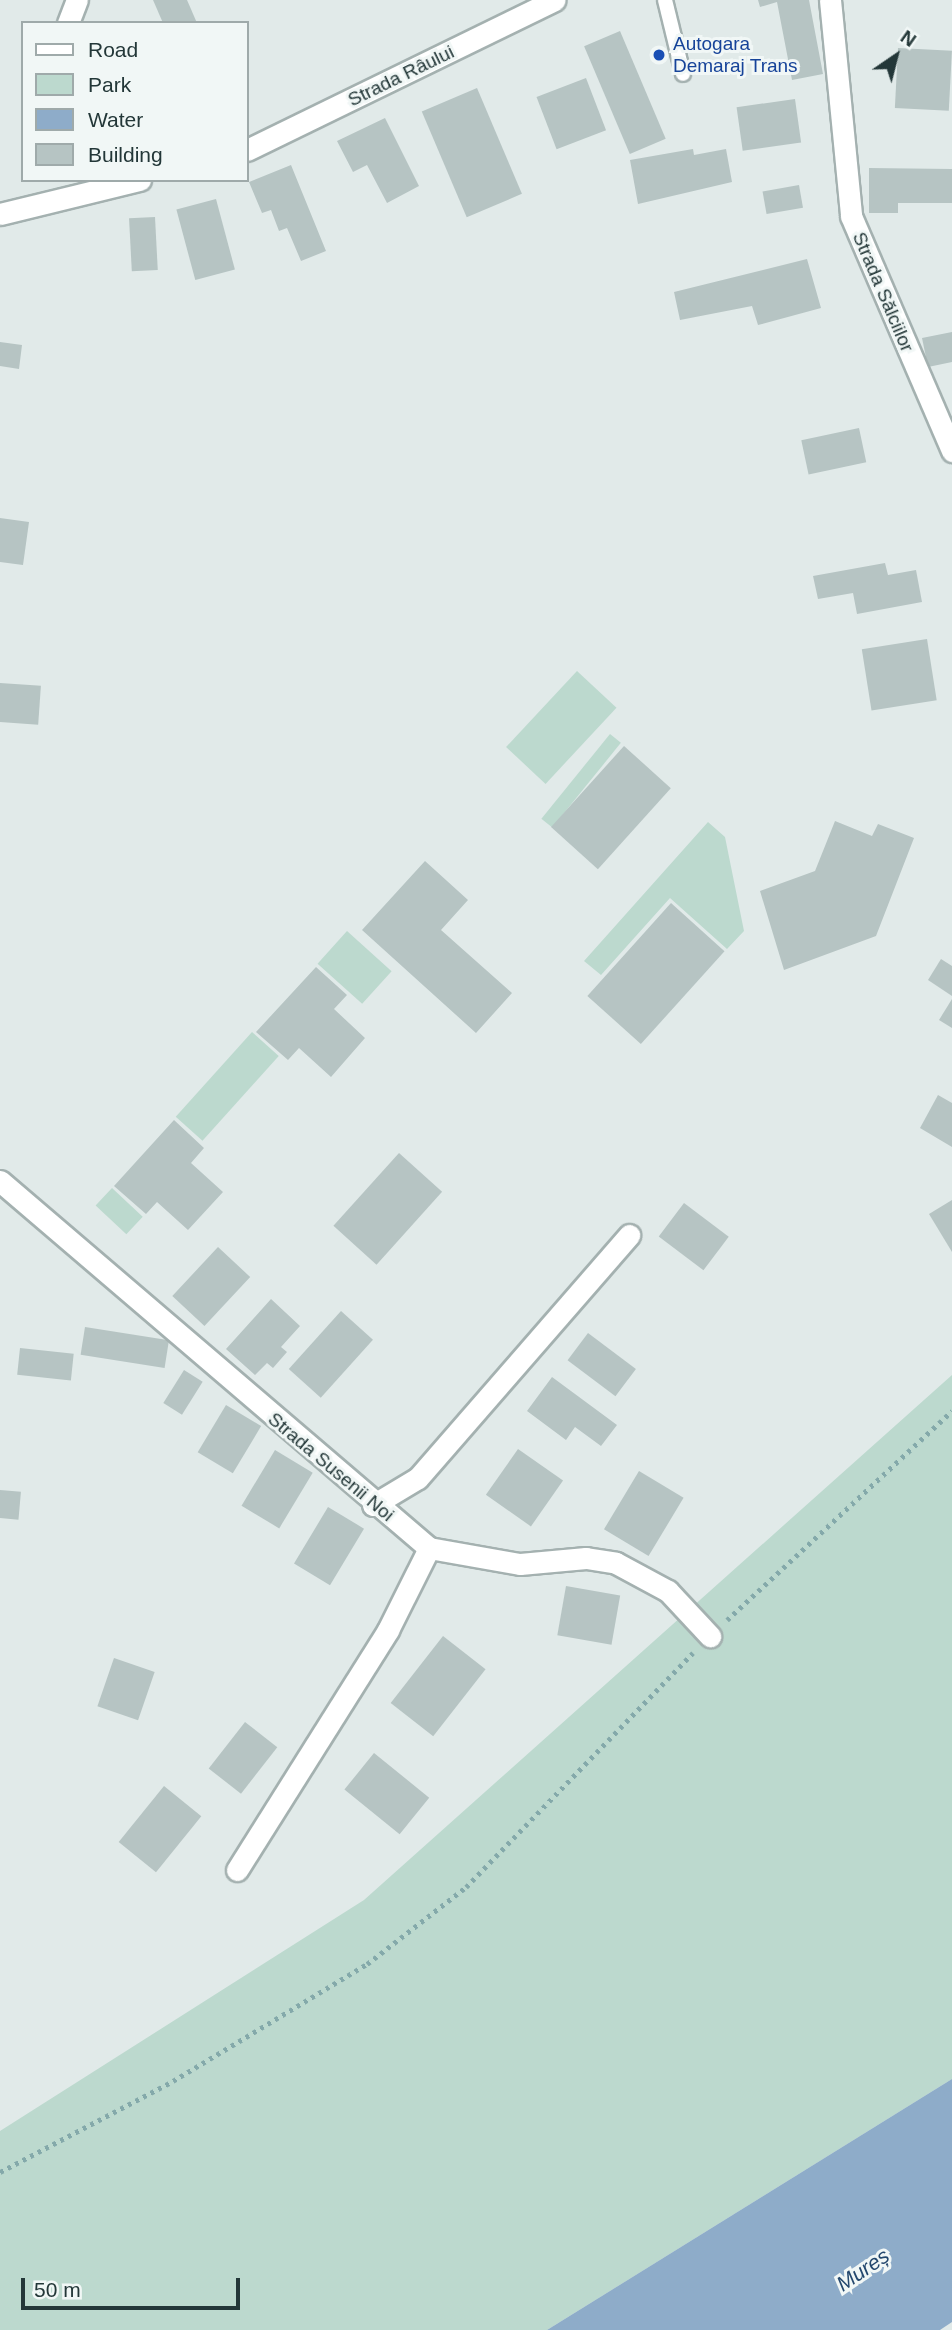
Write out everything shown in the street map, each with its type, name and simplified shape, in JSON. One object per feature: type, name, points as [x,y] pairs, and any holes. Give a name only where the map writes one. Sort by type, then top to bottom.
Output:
[{"type":"street","points":[[69,21],[77,0]]},
{"type":"street","name":"Strada Râului","points":[[248,150],[554,0]]},
{"type":"street","name":"Strada Sălciilor","points":[[830,0],[851,216],[952,451]]},
{"type":"street","points":[[0,214],[132,182]]},
{"type":"street","name":"Strada Susenii Noi","points":[[0,1181],[373,1505],[429,1548],[520,1564],[586,1558],[616,1563],[668,1591],[710,1636]]},
{"type":"street","points":[[373,1505],[418,1478],[629,1236]]},
{"type":"street","points":[[237,1870],[388,1630],[429,1548]]},
{"type":"lane","points":[[665,0],[683,74]]},
{"type":"path","points":[[0,2172],[173,2081],[367,1965],[466,1887],[710,1636],[952,1411]]},
{"type":"green space","points":[[577,671],[616,708],[546,784],[506,747]]},
{"type":"green space","points":[[610,734],[621,743],[552,828],[541,819]]},
{"type":"green space","points":[[708,822],[725,837],[744,931],[727,949],[670,898],[601,975],[584,961]]},
{"type":"green space","points":[[347,931],[392,971],[362,1004],[318,964]]},
{"type":"green space","points":[[252,1032],[279,1056],[202,1141],[176,1117]]},
{"type":"green space","points":[[112,1188],[143,1217],[126,1234],[96,1206]]},
{"type":"green space","points":[[952,1375],[952,2079],[547,2330],[0,2330],[0,2131],[364,1900]]},
{"type":"water","name":"Mureș","points":[[952,2079],[952,2322],[940,2330],[547,2330]]},
{"type":"building","points":[[153,0],[187,0],[196,21],[162,21]]},
{"type":"building","points":[[758,0],[809,0],[823,74],[792,80],[777,2],[760,7]]},
{"type":"building","points":[[620,31],[666,139],[630,154],[584,46]]},
{"type":"building","points":[[898,48],[952,51],[949,111],[895,108]]},
{"type":"building","points":[[586,78],[606,130],[557,149],[537,97]]},
{"type":"building","points":[[477,88],[522,194],[467,217],[422,111]]},
{"type":"building","points":[[795,99],[801,143],[743,151],[737,107]]},
{"type":"building","points":[[385,118],[419,186],[387,203],[367,165],[353,172],[337,141]]},
{"type":"building","points":[[693,149],[694,155],[726,149],[732,182],[638,204],[630,160]]},
{"type":"building","points":[[291,165],[326,251],[301,261],[287,228],[279,231],[271,210],[262,213],[249,182]]},
{"type":"building","points":[[869,168],[952,169],[952,203],[898,203],[898,213],[869,213]]},
{"type":"building","points":[[799,185],[803,208],[767,214],[763,191]]},
{"type":"building","points":[[216,199],[235,270],[195,280],[176,210]]},
{"type":"building","points":[[155,217],[158,270],[132,271],[129,218]]},
{"type":"building","points":[[807,259],[821,308],[758,325],[752,306],[680,320],[674,292]]},
{"type":"building","points":[[952,332],[952,362],[928,367],[922,338]]},
{"type":"building","points":[[0,342],[22,345],[19,369],[0,366]]},
{"type":"building","points":[[859,428],[866,462],[809,475],[801,440]]},
{"type":"building","points":[[0,518],[29,522],[23,565],[0,562]]},
{"type":"building","points":[[885,563],[888,575],[916,570],[922,602],[857,614],[853,593],[818,599],[813,576]]},
{"type":"building","points":[[927,639],[937,700],[872,711],[862,649]]},
{"type":"building","points":[[0,683],[41,686],[38,725],[0,722]]},
{"type":"building","points":[[624,746],[671,788],[598,869],[551,827]]},
{"type":"building","points":[[835,821],[872,836],[878,824],[914,838],[876,936],[784,970],[760,891],[815,871]]},
{"type":"building","points":[[425,861],[468,900],[441,930],[512,993],[476,1033],[362,930]]},
{"type":"building","points":[[671,903],[725,951],[641,1044],[587,996]]},
{"type":"building","points":[[941,959],[952,966],[952,996],[928,980]]},
{"type":"building","points":[[316,967],[347,995],[334,1009],[365,1038],[331,1077],[299,1048],[288,1060],[256,1032]]},
{"type":"building","points":[[952,999],[952,1028],[939,1020]]},
{"type":"building","points":[[938,1095],[952,1103],[952,1147],[920,1128]]},
{"type":"building","points":[[174,1120],[204,1148],[191,1163],[223,1192],[188,1230],[157,1202],[146,1214],[114,1186]]},
{"type":"building","points":[[399,1153],[442,1192],[377,1265],[333,1226]]},
{"type":"building","points":[[952,1200],[952,1252],[929,1214]]},
{"type":"building","points":[[684,1203],[729,1237],[703,1270],[659,1237]]},
{"type":"building","points":[[218,1247],[250,1277],[204,1326],[172,1296]]},
{"type":"building","points":[[271,1299],[300,1326],[281,1347],[287,1352],[273,1368],[267,1363],[255,1375],[226,1349]]},
{"type":"building","points":[[341,1311],[373,1340],[321,1398],[289,1369]]},
{"type":"building","points":[[85,1327],[169,1340],[165,1368],[81,1355]]},
{"type":"building","points":[[588,1333],[636,1369],[615,1396],[568,1360]]},
{"type":"building","points":[[20,1348],[74,1354],[71,1380],[17,1375]]},
{"type":"building","points":[[184,1370],[203,1382],[182,1415],[163,1403]]},
{"type":"building","points":[[552,1377],[617,1425],[601,1446],[575,1427],[566,1440],[527,1411]]},
{"type":"building","points":[[226,1405],[261,1426],[233,1473],[198,1452]]},
{"type":"building","points":[[518,1449],[563,1481],[531,1526],[486,1495]]},
{"type":"building","points":[[275,1450],[313,1473],[279,1528],[242,1506]]},
{"type":"building","points":[[639,1471],[684,1498],[649,1556],[604,1529]]},
{"type":"building","points":[[0,1490],[21,1492],[18,1520],[0,1518]]},
{"type":"building","points":[[328,1507],[364,1529],[330,1585],[294,1564]]},
{"type":"building","points":[[566,1586],[620,1596],[611,1645],[557,1635]]},
{"type":"building","points":[[443,1636],[486,1669],[433,1736],[391,1703]]},
{"type":"building","points":[[114,1658],[155,1672],[138,1720],[97,1706]]},
{"type":"building","points":[[245,1722],[277,1747],[241,1794],[209,1768]]},
{"type":"building","points":[[374,1753],[429,1798],[400,1834],[344,1790]]},
{"type":"building","points":[[164,1786],[201,1816],[156,1872],[119,1842]]},
{"type":"place","name":"Autogara Demaraj Trans","points":[[659,55]]}]
